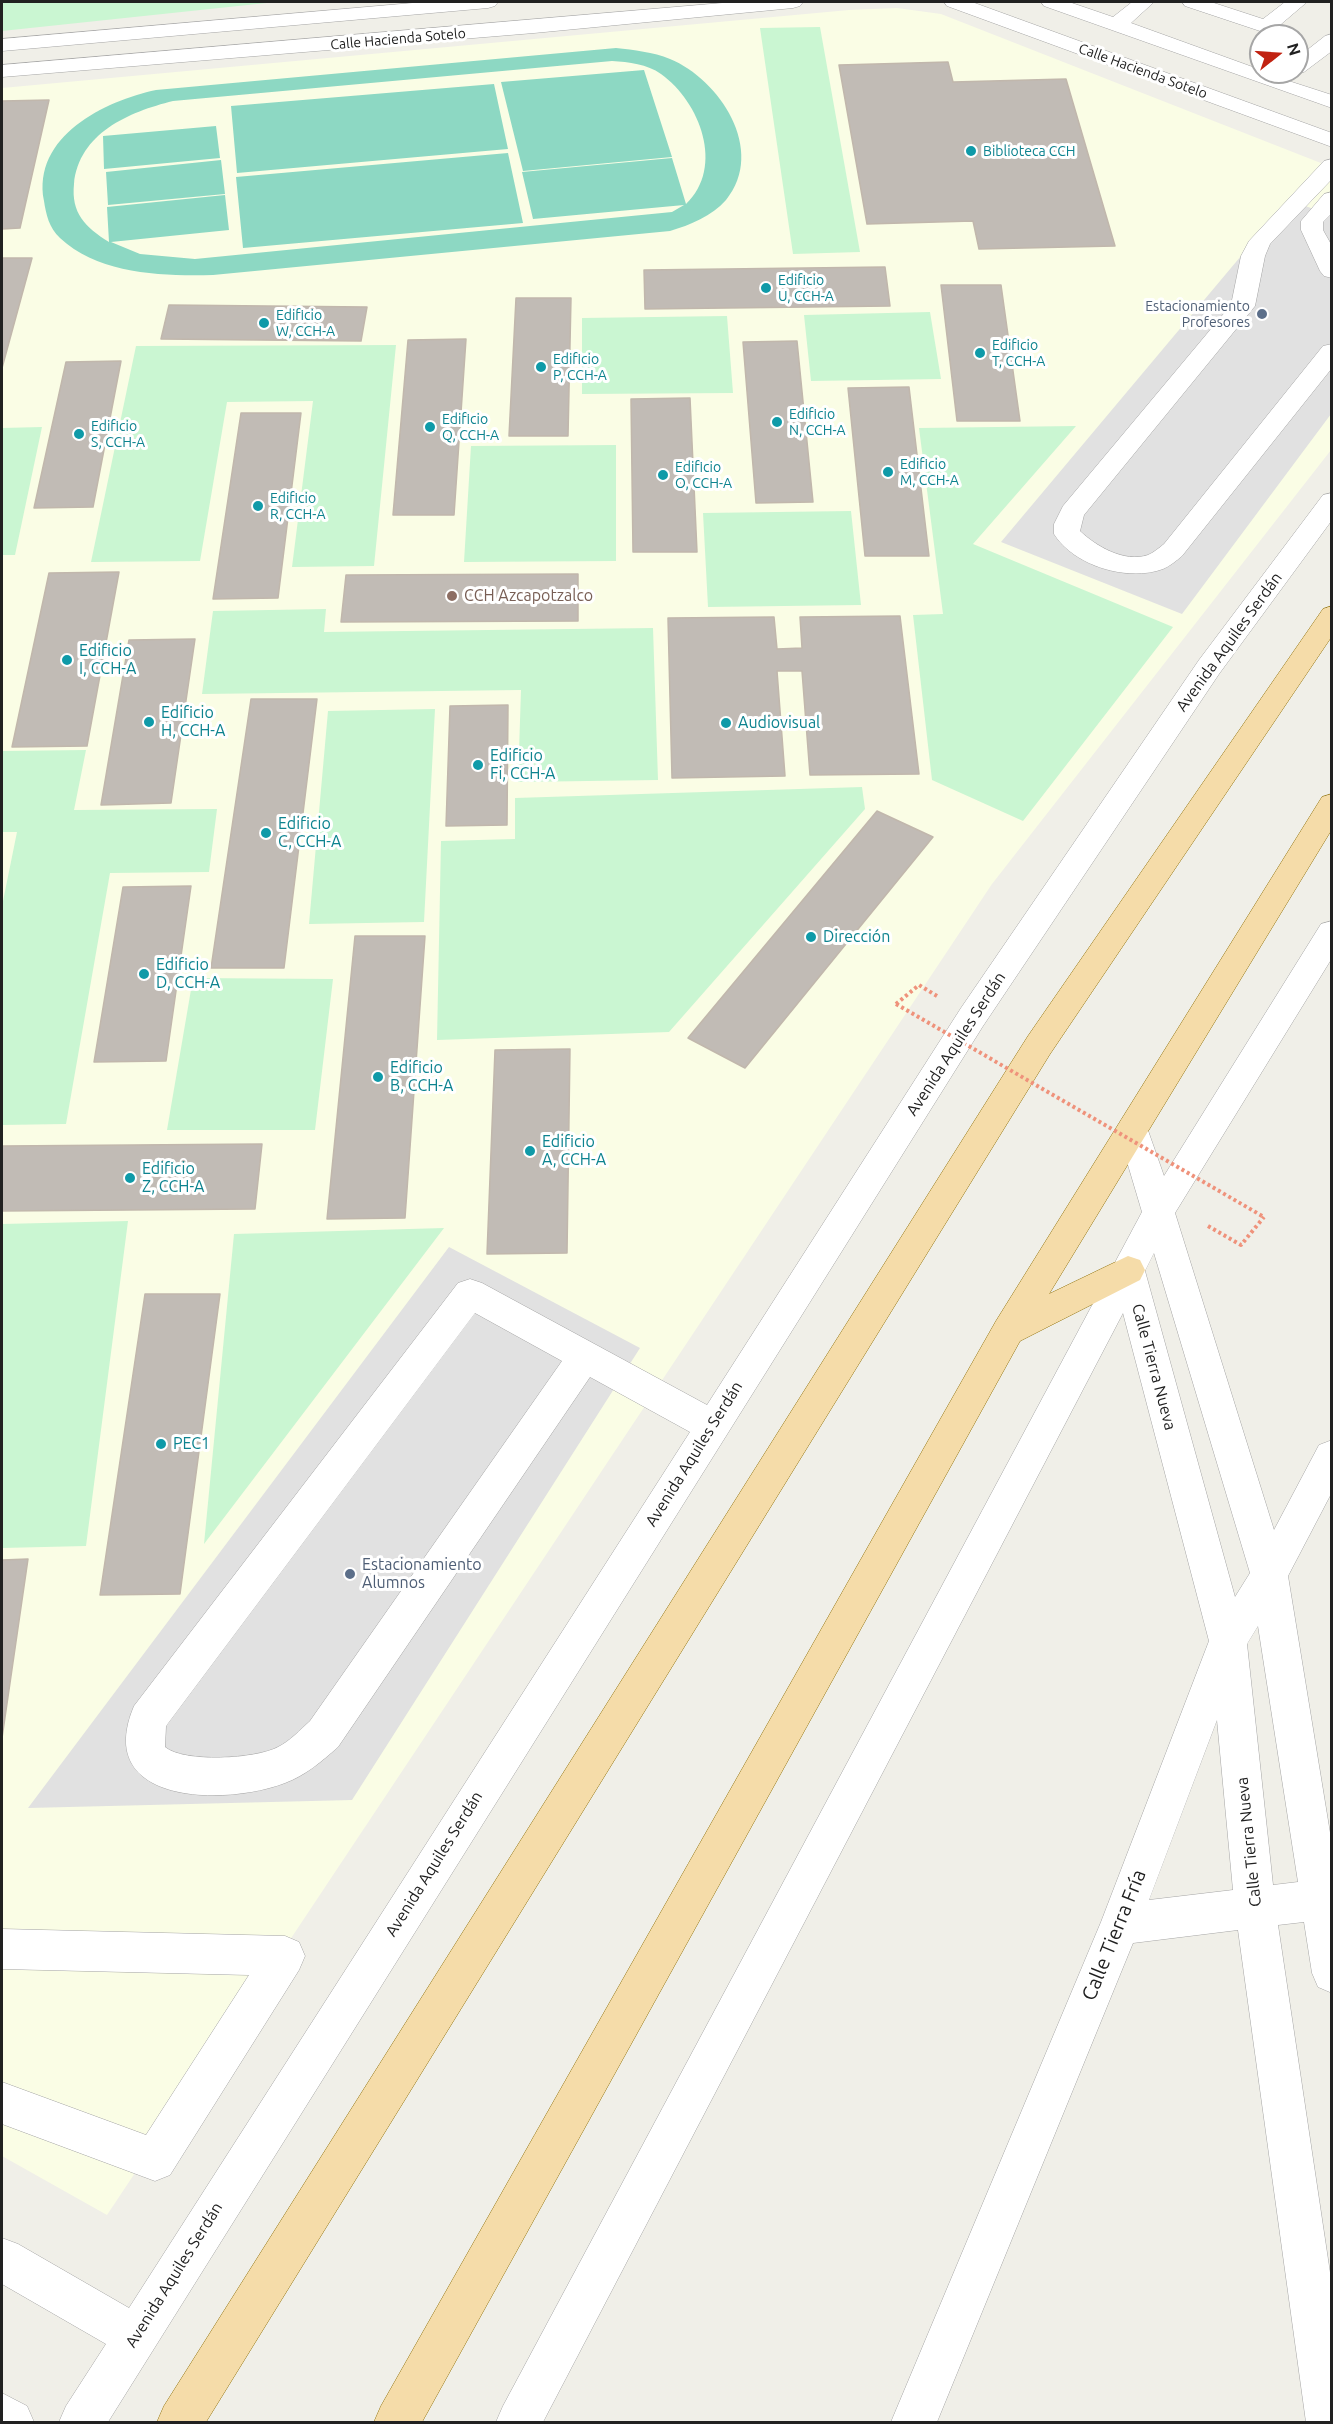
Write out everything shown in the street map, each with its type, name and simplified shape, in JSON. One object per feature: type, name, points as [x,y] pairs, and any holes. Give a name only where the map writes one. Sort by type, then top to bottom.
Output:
[{"type":"main road","points":[[180,2422],[1039,1045],[1332,615]]},
{"type":"main road","points":[[397,2422],[1008,1331],[1332,804]]},
{"type":"main road","points":[[1008,1331],[1128,1270]]},
{"type":"street","name":"Calle Hacienda Sotelo","points":[[2,45],[488,2]]},
{"type":"street","name":"Calle Hacienda Sotelo","points":[[2,71],[627,10],[793,2]]},
{"type":"street","name":"Calle Hacienda Sotelo","points":[[954,2],[1332,141]]},
{"type":"street","points":[[1051,2],[1249,66]]},
{"type":"street","points":[[1116,24],[1144,2]]},
{"type":"street","points":[[1192,2],[1266,27],[1297,2]]},
{"type":"street","points":[[1309,58],[1332,40]]},
{"type":"street","points":[[1298,84],[1332,102]]},
{"type":"street","points":[[1332,166],[1260,241],[1253,256],[1243,306],[1072,512],[1067,524],[1067,534],[1079,546],[1107,559],[1128,565],[1155,562],[1173,550],[1332,351]]},
{"type":"street","points":[[1332,199],[1312,221],[1312,230],[1332,271]]},
{"type":"street","name":"Avenida Aquiles Serdán","points":[[82,2422],[972,1017],[1209,667],[1332,501]]},
{"type":"street","points":[[519,2422],[1163,1205],[1332,932]]},
{"type":"street","points":[[1133,1128],[1163,1205],[1269,1575],[1325,1897],[1332,1973]]},
{"type":"street","name":"Calle Tierra Nueva","points":[[1128,1270],[1228,1641],[1255,1906],[1329,2422]]},
{"type":"street","points":[[585,1356],[324,1734],[302,1754],[284,1765],[257,1772],[185,1776],[165,1770],[151,1760],[144,1738],[148,1719],[470,1293],[585,1356],[712,1426]]},
{"type":"street","name":"Calle Tierra Fría","points":[[915,2422],[1120,1924],[1228,1641],[1269,1575],[1332,1456]]},
{"type":"street","points":[[1120,1924],[1325,1897]]},
{"type":"street","points":[[2,1950],[285,1956],[155,2160],[2,2103]]},
{"type":"street","points":[[2,2260],[135,2336]]},
{"type":"street","points":[[2,2416],[10,2422]]},
{"type":"path","points":[[896,1004],[1264,1217],[1241,1245],[1163,1205]]},
{"type":"shaded area","points":[[897,8],[941,14],[1331,167],[1331,450],[992,884],[107,2215],[2,2156],[2,88],[849,10]]},
{"type":"shaded area","name":"Estacionamiento Profesores","points":[[1288,200],[1331,215],[1331,414],[1182,614],[1001,542]]},
{"type":"shaded area","name":"Estacionamiento Alumnos","points":[[449,1247],[640,1348],[352,1800],[28,1808]]},
{"type":"green space","points":[[2,2],[276,2],[2,31]]},
{"type":"green space","points":[[820,27],[860,252],[793,254],[760,28]]},
{"type":"green space","points":[[616,48],[650,53],[670,59],[705,82],[720,99],[732,118],[739,139],[741,160],[737,180],[720,206],[700,219],[670,231],[213,275],[173,275],[132,271],[94,260],[60,238],[53,230],[47,216],[43,178],[49,158],[61,140],[76,125],[115,103],[156,90]],"holes":[[[612,61],[638,64],[656,71],[675,86],[687,101],[703,136],[706,154],[704,172],[698,189],[686,204],[672,158],[522,172],[533,219],[684,205],[672,212],[195,259],[140,254],[111,242],[229,230],[225,195],[107,207],[109,242],[93,231],[77,211],[74,184],[78,166],[85,151],[96,138],[140,111],[173,101]]]},
{"type":"green space","points":[[644,70],[672,157],[523,171],[501,82]]},
{"type":"green space","points":[[494,84],[508,149],[237,173],[231,106]]},
{"type":"green space","points":[[216,126],[220,158],[104,169],[103,136]]},
{"type":"green space","points":[[508,153],[523,223],[243,248],[236,177]]},
{"type":"green space","points":[[221,160],[225,194],[108,205],[106,172]]},
{"type":"green space","points":[[930,312],[941,379],[811,381],[804,315]]},
{"type":"green space","points":[[727,316],[733,393],[582,394],[582,318]]},
{"type":"green space","points":[[396,345],[374,566],[292,567],[313,401],[227,402],[200,561],[91,562],[136,346]]},
{"type":"green space","points":[[1076,426],[973,544],[1173,627],[1023,821],[932,780],[913,615],[943,614],[919,428]]},
{"type":"green space","points":[[42,427],[15,555],[2,555],[2,428]]},
{"type":"green space","points":[[616,445],[616,561],[464,562],[471,446]]},
{"type":"green space","points":[[851,511],[861,605],[708,607],[703,513]]},
{"type":"green space","points":[[326,609],[324,632],[653,628],[658,780],[518,782],[521,690],[202,694],[213,611]]},
{"type":"green space","points":[[435,709],[424,922],[309,924],[328,711]]},
{"type":"green space","points":[[86,750],[74,810],[217,809],[209,872],[110,873],[66,1124],[2,1125],[2,906],[17,832],[2,832],[2,751]]},
{"type":"green space","points":[[862,787],[865,809],[669,1032],[437,1040],[441,841],[515,839],[515,798]]},
{"type":"green space","points":[[193,978],[333,979],[315,1130],[167,1130]]},
{"type":"green space","points":[[128,1221],[86,1546],[2,1548],[2,1224]]},
{"type":"green space","points":[[444,1228],[204,1544],[234,1234]]},
{"type":"building","name":"Biblioteca CCH","points":[[948,62],[953,82],[1066,79],[1115,246],[979,249],[973,221],[867,224],[839,65]]},
{"type":"building","points":[[49,100],[20,228],[2,229],[2,101]]},
{"type":"building","points":[[2,258],[32,258],[2,368]]},
{"type":"building","name":"Edificio U, CCH-A","points":[[885,267],[890,306],[645,309],[644,270]]},
{"type":"building","name":"Edificio T, CCH-A","points":[[941,285],[1001,285],[1020,421],[957,421]]},
{"type":"building","name":"Edificio P, CCH-A","points":[[516,298],[571,298],[568,436],[509,436]]},
{"type":"building","name":"Edificio W, CCH-A","points":[[169,305],[367,307],[361,341],[161,339]]},
{"type":"building","name":"Edificio Q, CCH-A","points":[[466,339],[454,515],[393,515],[408,340]]},
{"type":"building","name":"Edificio N, CCH-A","points":[[797,341],[813,502],[756,503],[743,342]]},
{"type":"building","name":"Edificio S, CCH-A","points":[[121,361],[93,507],[34,508],[66,362]]},
{"type":"building","name":"Edificio M, CCH-A","points":[[909,387],[929,556],[865,556],[848,388]]},
{"type":"building","name":"Edificio O, CCH-A","points":[[690,398],[697,552],[633,552],[631,399]]},
{"type":"building","name":"Edificio R, CCH-A","points":[[241,413],[301,413],[278,598],[213,599]]},
{"type":"building","name":"Edificio I, CCH-A","points":[[119,572],[87,746],[12,747],[49,573]]},
{"type":"building","points":[[578,574],[578,621],[341,622],[346,575]]},
{"type":"building","name":"Audiovisual","points":[[900,616],[919,774],[810,775],[802,671],[777,671],[785,776],[672,778],[668,618],[774,617],[777,649],[802,648],[800,617]]},
{"type":"building","name":"Edificio H, CCH-A","points":[[195,639],[171,803],[101,805],[129,640]]},
{"type":"building","name":"Edificio C, CCH-A","points":[[251,699],[317,699],[284,968],[211,968]]},
{"type":"building","name":"Edificio Fi, CCH-A","points":[[508,705],[507,825],[446,826],[450,706]]},
{"type":"building","name":"Dirección","points":[[877,811],[933,837],[745,1068],[688,1038]]},
{"type":"building","name":"Edificio D, CCH-A","points":[[191,886],[166,1061],[94,1062],[123,887]]},
{"type":"building","name":"Edificio B, CCH-A","points":[[355,936],[425,936],[405,1218],[327,1219]]},
{"type":"building","name":"Edificio A, CCH-A","points":[[570,1049],[567,1253],[487,1254],[495,1050]]},
{"type":"building","name":"Edificio Z, CCH-A","points":[[262,1144],[255,1209],[2,1211],[2,1146]]},
{"type":"building","name":"PEC1","points":[[145,1294],[220,1294],[180,1594],[100,1595]]},
{"type":"building","points":[[28,1559],[2,1738],[2,1560]]},
{"type":"place","name":"Biblioteca CCH","points":[[971,151]]},
{"type":"place","name":"Edificio U, CCH-A","points":[[766,288]]},
{"type":"place","name":"Estacionamiento Profesores","points":[[1262,314]]},
{"type":"place","name":"Edificio W, CCH-A","points":[[264,323]]},
{"type":"place","name":"Edificio T, CCH-A","points":[[980,353]]},
{"type":"place","name":"Edificio P, CCH-A","points":[[541,367]]},
{"type":"place","name":"Edificio N, CCH-A","points":[[777,422]]},
{"type":"place","name":"Edificio Q, CCH-A","points":[[430,427]]},
{"type":"place","name":"Edificio S, CCH-A","points":[[79,434]]},
{"type":"place","name":"Edificio M, CCH-A","points":[[888,472]]},
{"type":"place","name":"Edificio O, CCH-A","points":[[663,475]]},
{"type":"place","name":"Edificio R, CCH-A","points":[[258,506]]},
{"type":"place","name":"CCH Azcapotzalco","points":[[452,596]]},
{"type":"place","name":"Edificio I, CCH-A","points":[[67,660]]},
{"type":"place","name":"Edificio H, CCH-A","points":[[149,722]]},
{"type":"place","name":"Audiovisual","points":[[726,723]]},
{"type":"place","name":"Edificio Fi, CCH-A","points":[[478,765]]},
{"type":"place","name":"Edificio C, CCH-A","points":[[266,833]]},
{"type":"place","name":"Dirección","points":[[811,937]]},
{"type":"place","name":"Edificio D, CCH-A","points":[[144,974]]},
{"type":"place","name":"Edificio B, CCH-A","points":[[378,1077]]},
{"type":"place","name":"Edificio A, CCH-A","points":[[530,1151]]},
{"type":"place","name":"Edificio Z, CCH-A","points":[[130,1178]]},
{"type":"place","name":"PEC1","points":[[161,1444]]},
{"type":"place","name":"Estacionamiento Alumnos","points":[[350,1574]]}]
